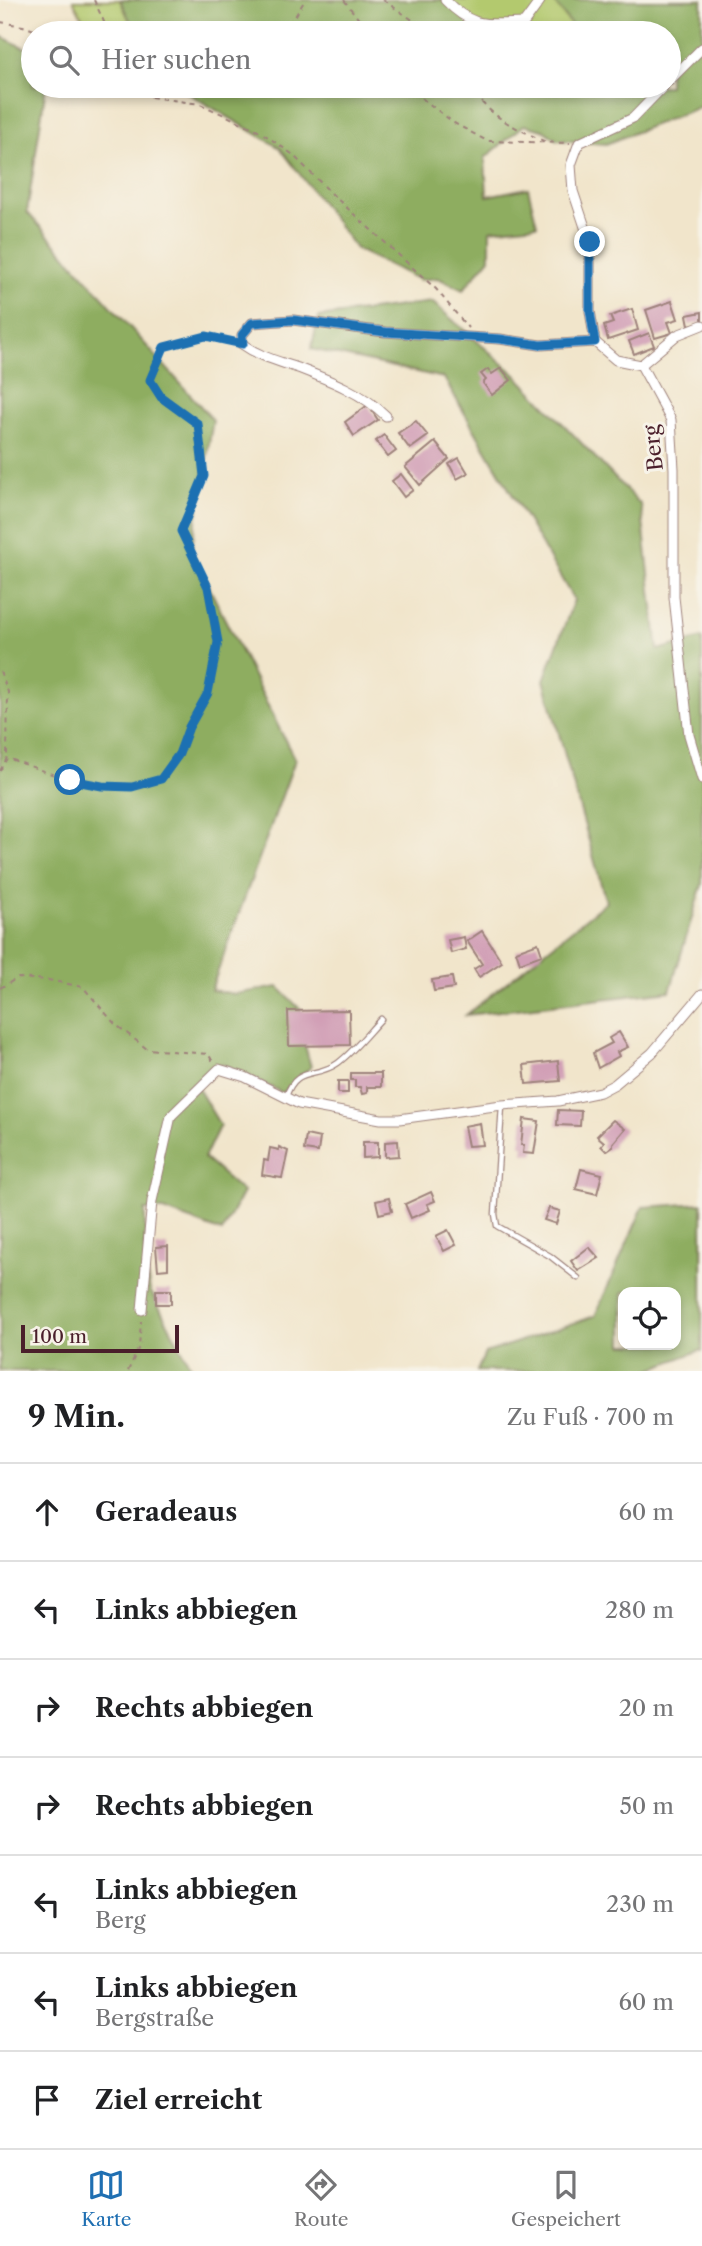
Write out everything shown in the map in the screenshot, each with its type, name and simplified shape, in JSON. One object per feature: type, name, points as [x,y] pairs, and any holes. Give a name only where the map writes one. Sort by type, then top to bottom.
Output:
[{"type":"street","points":[[445,0],[473,21]]},
{"type":"street","points":[[525,21],[540,1]]},
{"type":"street","points":[[681,69],[702,48]]},
{"type":"street","points":[[652,98],[633,118],[579,144],[571,165],[573,191],[590,242],[590,311],[595,342],[616,360],[641,365],[677,335],[702,325]]},
{"type":"street","points":[[386,416],[373,402],[297,368],[265,358],[243,344],[242,335],[252,323],[293,320],[385,332],[476,337],[540,345],[595,342]]},
{"type":"street","name":"Berg","points":[[641,365],[671,419],[674,469],[674,597],[689,735],[702,779]]},
{"type":"street","points":[[142,1310],[152,1201],[171,1116],[219,1069],[245,1077],[286,1098],[324,1110],[381,1119],[558,1101],[600,1093],[634,1070],[702,994]]},
{"type":"lane","points":[[286,1098],[290,1084],[296,1079],[327,1070],[337,1064],[381,1019]]},
{"type":"lane","points":[[502,1105],[495,1214],[498,1226],[550,1256],[578,1278]]},
{"type":"path","points":[[94,0],[104,21]]},
{"type":"path","points":[[292,21],[305,0]]},
{"type":"path","points":[[344,0],[360,21]]},
{"type":"path","points":[[383,0],[414,21]]},
{"type":"path","points":[[0,22],[21,26]]},
{"type":"path","points":[[158,98],[200,104],[258,130],[292,154],[436,289],[476,337]]},
{"type":"path","points":[[422,98],[454,123],[487,141],[579,144]]},
{"type":"path","points":[[477,98],[500,120],[547,143]]},
{"type":"path","points":[[7,758],[70,780],[102,786],[132,787],[161,779],[179,754],[189,727],[208,693],[218,642],[208,587],[181,531],[204,476],[198,424],[161,397],[150,380],[164,347],[206,336],[243,344]]},
{"type":"path","points":[[0,671],[8,692],[7,758],[0,771]]},
{"type":"path","points":[[0,988],[18,978],[48,980],[83,987],[114,1024],[147,1049],[208,1054],[219,1069]]},
{"type":"path","points":[[128,1371],[139,1347],[142,1310]]},
{"type":"green space","points":[[73,0],[120,0],[130,21],[84,21]]},
{"type":"green space","points":[[120,0],[449,0],[473,21],[130,21]]},
{"type":"green space","points":[[449,0],[553,0],[568,21],[473,21]]},
{"type":"green space","points":[[553,0],[702,0],[702,106],[606,144],[557,140],[543,130],[524,125],[485,158],[487,196],[528,188],[537,225],[490,230],[490,258],[463,290],[438,278],[420,280],[357,250],[280,148],[196,98],[681,98],[681,21],[568,21]]},
{"type":"green space","points":[[0,36],[21,46],[21,98],[44,98],[27,212],[213,420],[191,551],[295,760],[211,990],[235,994],[278,987],[309,1018],[304,1042],[311,1067],[283,1093],[222,1064],[196,1085],[220,1125],[204,1158],[243,1192],[222,1232],[164,1210],[145,1210],[145,1264],[150,1290],[193,1371],[0,1371]]},
{"type":"green space","points":[[432,302],[516,375],[641,505],[658,650],[702,638],[702,884],[670,991],[466,1015],[606,902],[544,680],[574,600],[444,378],[311,349],[319,317]]},
{"type":"green space","points":[[702,1203],[702,1352],[701,1350],[646,1371],[477,1371],[485,1353],[595,1316],[643,1207]]},
{"type":"building","points":[[672,301],[678,319],[668,322],[672,333],[655,338],[646,310]]},
{"type":"building","points":[[632,309],[638,330],[608,340],[604,326],[613,323],[610,316]]},
{"type":"building","points":[[702,312],[702,322],[689,325],[687,315]]},
{"type":"building","points":[[649,333],[654,346],[634,354],[629,341]]},
{"type":"building","points":[[501,368],[511,380],[492,395],[483,383],[486,380],[481,374],[488,369],[492,374]]},
{"type":"building","points":[[368,405],[378,420],[354,436],[345,422]]},
{"type":"building","points":[[416,421],[428,436],[410,449],[398,433]]},
{"type":"building","points":[[384,435],[396,451],[388,457],[376,441]]},
{"type":"building","points":[[435,442],[449,459],[420,485],[405,467]]},
{"type":"building","points":[[459,458],[468,473],[457,479],[449,464]]},
{"type":"building","points":[[401,474],[413,490],[404,497],[392,481]]},
{"type":"building","points":[[482,931],[502,962],[479,977],[474,969],[482,964],[467,941]]},
{"type":"building","points":[[464,937],[466,949],[451,953],[448,940]]},
{"type":"building","points":[[538,943],[542,955],[520,963],[516,951]]},
{"type":"building","points":[[452,977],[454,988],[434,991],[432,980]]},
{"type":"building","points":[[349,1010],[350,1045],[289,1046],[288,1011]]},
{"type":"building","points":[[619,1032],[628,1047],[617,1052],[619,1056],[598,1068],[593,1053],[612,1043],[609,1038]]},
{"type":"building","points":[[558,1061],[560,1081],[526,1084],[524,1065]]},
{"type":"building","points":[[351,1073],[381,1073],[381,1087],[367,1087],[367,1093],[362,1094],[360,1087],[355,1087],[355,1080],[351,1080]]},
{"type":"building","points":[[338,1081],[348,1081],[348,1093],[338,1093]]},
{"type":"building","points":[[558,1110],[581,1111],[580,1126],[557,1125]]},
{"type":"building","points":[[524,1119],[539,1121],[534,1154],[523,1153],[524,1145],[521,1145]]},
{"type":"building","points":[[613,1120],[625,1129],[606,1151],[601,1146],[604,1142],[597,1136]]},
{"type":"building","points":[[480,1123],[483,1145],[468,1146],[464,1126]]},
{"type":"building","points":[[306,1135],[320,1138],[318,1152],[304,1150]]},
{"type":"building","points":[[398,1141],[399,1156],[385,1157],[385,1142]]},
{"type":"building","points":[[363,1142],[378,1142],[378,1157],[363,1158]]},
{"type":"building","points":[[279,1147],[288,1151],[282,1178],[262,1175],[264,1160],[268,1161],[270,1148],[279,1150]]},
{"type":"building","points":[[581,1169],[602,1174],[597,1194],[576,1189]]},
{"type":"building","points":[[431,1192],[435,1201],[427,1204],[430,1210],[411,1218],[405,1204]]},
{"type":"building","points":[[389,1198],[392,1211],[379,1214],[376,1201]]},
{"type":"building","points":[[549,1208],[560,1211],[556,1224],[544,1220]]},
{"type":"building","points":[[448,1230],[456,1245],[444,1251],[436,1236]]},
{"type":"building","points":[[168,1246],[168,1269],[158,1270],[156,1247]]},
{"type":"building","points":[[589,1247],[599,1258],[578,1271],[571,1261]]},
{"type":"building","points":[[156,1290],[171,1290],[171,1304],[156,1304]]},
{"type":"route","points":[[70,780],[102,786],[132,787],[161,779],[179,754],[189,727],[208,693],[218,642],[208,587],[181,531],[204,476],[198,424],[161,397],[150,380],[164,347],[206,336],[243,344],[242,335],[252,323],[293,320],[385,332],[500,339],[540,345],[595,342],[590,311],[590,242]]}]
